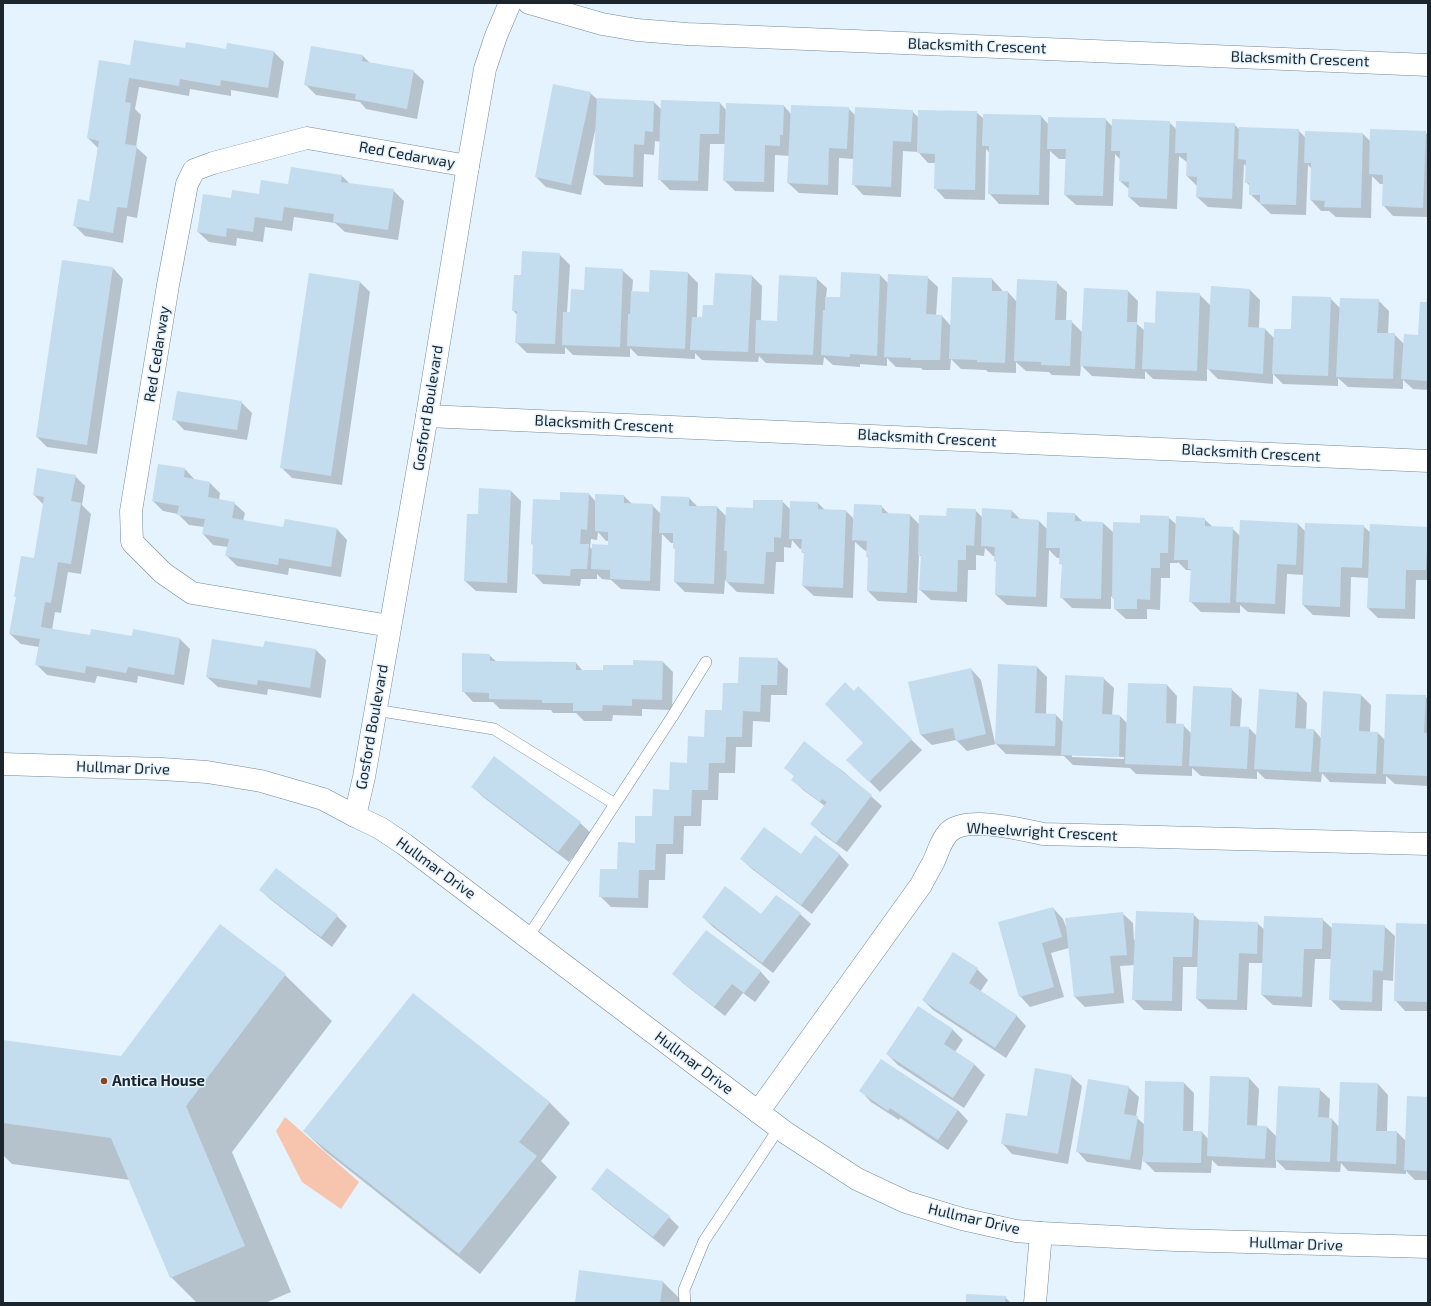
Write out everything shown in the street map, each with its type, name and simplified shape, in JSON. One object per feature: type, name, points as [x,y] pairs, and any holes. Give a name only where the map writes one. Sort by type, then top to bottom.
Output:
[{"type":"street","name":"Gosford Boulevard","points":[[355,816],[364,776],[427,416],[485,70],[496,36],[510,3]]},
{"type":"street","name":"Blacksmith Crescent","points":[[529,3],[602,24],[637,30],[687,34],[1428,65]]},
{"type":"street","name":"Red Cedarway","points":[[390,626],[192,593],[163,573],[132,542],[131,511],[168,285],[186,184],[194,170],[213,163],[307,138],[468,166]]},
{"type":"street","name":"Blacksmith Crescent","points":[[427,416],[1428,461]]},
{"type":"street","name":"Hullmar Drive","points":[[3,764],[162,768],[207,772],[261,781],[323,799],[380,828],[404,844],[779,1128],[857,1179],[906,1202],[962,1220],[1016,1231],[1175,1240],[1428,1247]]},
{"type":"street","name":"Wheelwright Crescent","points":[[758,1112],[921,884],[934,862],[941,842],[949,832],[965,824],[1009,826],[1043,834],[1428,844]]},
{"type":"street","points":[[1034,1303],[1039,1269],[1041,1233]]},
{"type":"lane","points":[[528,937],[672,717],[706,662]]},
{"type":"lane","points":[[375,710],[494,729],[615,804]]},
{"type":"lane","points":[[685,1303],[684,1290],[704,1241],[779,1128]]},
{"type":"shaded area","points":[[285,1117],[359,1182],[341,1209],[302,1182],[276,1131]]},
{"type":"building","points":[[134,40],[185,48],[186,42],[226,49],[227,43],[274,51],[268,88],[221,80],[220,86],[180,79],[179,86],[129,78],[125,102],[131,103],[125,144],[137,146],[127,208],[117,207],[113,233],[73,226],[78,199],[89,201],[99,141],[87,138],[99,60],[130,65]]},
{"type":"building","points":[[311,46],[363,55],[362,61],[414,70],[407,109],[355,99],[356,94],[304,85]]},
{"type":"building","points":[[553,84],[591,92],[571,185],[535,177]]},
{"type":"building","points":[[597,98],[654,101],[653,132],[645,131],[644,145],[634,144],[633,177],[593,175]]},
{"type":"building","points":[[661,100],[720,102],[719,134],[700,134],[698,181],[658,180]]},
{"type":"building","points":[[726,103],[784,105],[783,135],[780,135],[780,146],[765,145],[764,182],[723,181]]},
{"type":"building","points":[[791,105],[849,107],[847,149],[829,148],[828,185],[787,183]]},
{"type":"building","points":[[855,107],[913,110],[911,142],[893,141],[891,187],[852,185]]},
{"type":"building","points":[[918,110],[977,111],[975,190],[934,189],[935,154],[917,153]]},
{"type":"building","points":[[983,114],[1041,115],[1039,195],[988,194],[989,146],[982,146]]},
{"type":"building","points":[[1048,117],[1106,118],[1103,196],[1064,195],[1066,149],[1047,149]]},
{"type":"building","points":[[1112,119],[1170,121],[1167,199],[1128,197],[1129,182],[1119,181],[1120,151],[1111,151]]},
{"type":"building","points":[[1176,121],[1235,123],[1232,199],[1196,197],[1197,177],[1186,176],[1187,153],[1175,153]]},
{"type":"building","points":[[1239,127],[1299,129],[1296,205],[1260,204],[1260,195],[1249,195],[1249,183],[1245,183],[1246,160],[1238,159]]},
{"type":"building","points":[[1370,129],[1426,131],[1423,208],[1382,206],[1383,175],[1369,174]]},
{"type":"building","points":[[1305,131],[1363,133],[1361,208],[1324,207],[1325,201],[1310,200],[1311,163],[1304,163]]},
{"type":"building","points":[[291,167],[342,175],[341,182],[394,189],[388,230],[333,222],[334,214],[284,207],[282,221],[255,217],[253,232],[227,228],[226,237],[197,232],[203,194],[231,198],[232,190],[259,194],[261,180],[288,184]]},
{"type":"building","points":[[522,251],[560,253],[555,344],[515,343],[517,311],[512,311],[514,275],[521,275]]},
{"type":"building","points":[[62,260],[113,267],[87,445],[36,437]]},
{"type":"building","points":[[585,267],[623,269],[620,347],[562,345],[563,312],[570,312],[571,289],[584,290]]},
{"type":"building","points":[[650,270],[688,272],[685,349],[627,346],[628,314],[630,314],[631,291],[649,292]]},
{"type":"building","points":[[841,272],[880,274],[877,356],[850,354],[850,357],[821,355],[825,297],[840,297]]},
{"type":"building","points":[[309,273],[360,281],[331,476],[280,468]]},
{"type":"building","points":[[715,273],[752,275],[748,352],[690,350],[692,317],[702,317],[703,305],[713,305]]},
{"type":"building","points":[[888,274],[928,276],[926,314],[942,315],[940,360],[911,360],[911,358],[884,357]]},
{"type":"building","points":[[779,275],[817,277],[813,355],[755,353],[756,320],[777,321]]},
{"type":"building","points":[[952,277],[992,278],[992,291],[1008,291],[1005,363],[949,359]]},
{"type":"building","points":[[1017,279],[1057,281],[1055,320],[1072,320],[1070,366],[1041,365],[1041,362],[1014,361]]},
{"type":"building","points":[[1211,286],[1250,289],[1248,327],[1265,328],[1263,374],[1207,369]]},
{"type":"building","points":[[1084,288],[1128,290],[1127,322],[1137,322],[1135,369],[1080,366]]},
{"type":"building","points":[[1156,291],[1200,293],[1197,371],[1142,369],[1144,322],[1155,323]]},
{"type":"building","points":[[1292,296],[1331,297],[1328,376],[1272,374],[1274,329],[1291,329]]},
{"type":"building","points":[[1340,298],[1379,299],[1377,333],[1395,333],[1393,379],[1336,377]]},
{"type":"building","points":[[1420,302],[1428,302],[1428,381],[1401,379],[1404,334],[1418,335]]},
{"type":"building","points":[[177,391],[242,401],[237,430],[172,420]]},
{"type":"building","points":[[158,464],[185,468],[184,477],[210,482],[208,497],[235,502],[232,518],[283,527],[285,519],[337,528],[331,567],[279,558],[278,565],[225,556],[229,539],[202,534],[205,519],[177,515],[179,506],[152,501]]},
{"type":"building","points":[[37,468],[76,475],[71,501],[81,503],[71,564],[58,562],[51,603],[45,602],[41,627],[90,635],[91,629],[132,636],[133,629],[180,638],[174,675],[128,667],[126,673],[86,666],[84,673],[35,665],[40,639],[9,634],[16,597],[14,597],[21,556],[34,558],[44,497],[33,495]]},
{"type":"building","points":[[479,488],[511,490],[507,583],[464,581],[467,514],[478,514]]},
{"type":"building","points":[[560,492],[589,493],[587,530],[581,529],[580,544],[589,544],[587,569],[571,569],[570,576],[532,574],[533,544],[531,544],[533,499],[560,500]]},
{"type":"building","points":[[595,494],[624,495],[624,503],[653,504],[650,581],[610,579],[610,570],[591,569],[592,544],[608,545],[608,532],[595,531]]},
{"type":"building","points":[[661,496],[689,497],[689,506],[717,506],[714,584],[674,582],[675,549],[673,548],[673,533],[659,533]]},
{"type":"building","points":[[753,500],[783,500],[781,538],[774,537],[774,552],[766,552],[764,584],[726,582],[727,551],[724,551],[726,507],[753,508]]},
{"type":"building","points":[[790,501],[818,502],[818,509],[846,510],[843,588],[802,586],[804,552],[801,552],[802,539],[789,539]]},
{"type":"building","points":[[854,504],[882,505],[882,513],[910,514],[907,593],[867,591],[867,541],[852,540]]},
{"type":"building","points":[[947,508],[976,509],[974,546],[966,545],[966,560],[958,560],[957,592],[919,590],[921,555],[918,555],[919,515],[946,516]]},
{"type":"building","points":[[982,508],[1012,510],[1011,518],[1039,520],[1036,597],[995,595],[995,547],[981,546]]},
{"type":"building","points":[[1047,512],[1075,513],[1075,521],[1103,522],[1101,599],[1060,598],[1062,564],[1059,564],[1060,548],[1046,548]]},
{"type":"building","points":[[1140,515],[1169,516],[1168,553],[1160,553],[1160,568],[1151,568],[1150,600],[1137,599],[1137,609],[1114,609],[1114,599],[1112,598],[1113,522],[1140,523]]},
{"type":"building","points":[[1176,516],[1205,518],[1205,526],[1233,527],[1230,603],[1189,602],[1191,569],[1188,569],[1188,560],[1174,560]]},
{"type":"building","points":[[1240,520],[1298,523],[1296,565],[1277,564],[1275,604],[1236,602]]},
{"type":"building","points":[[1305,523],[1364,525],[1362,568],[1341,567],[1340,607],[1302,605]]},
{"type":"building","points":[[1370,524],[1428,527],[1426,570],[1406,570],[1405,609],[1367,608]]},
{"type":"building","points":[[212,639],[263,647],[265,641],[316,649],[310,688],[258,680],[257,685],[206,677]]},
{"type":"building","points":[[462,653],[490,654],[490,661],[576,662],[576,670],[603,670],[603,665],[633,665],[633,660],[663,661],[662,700],[632,699],[632,706],[603,705],[602,711],[573,711],[573,703],[542,703],[542,700],[489,699],[489,693],[462,692]]},
{"type":"building","points":[[739,657],[778,658],[777,685],[761,685],[760,712],[743,711],[742,737],[726,737],[725,763],[709,763],[708,790],[692,790],[691,816],[674,816],[673,844],[656,844],[655,870],[639,870],[638,898],[599,897],[600,869],[617,869],[618,842],[635,843],[635,816],[652,816],[653,789],[669,790],[670,762],[687,763],[688,736],[704,737],[705,710],[722,710],[723,683],[738,683]]},
{"type":"building","points":[[998,664],[1037,666],[1035,713],[1056,714],[1055,746],[995,744]]},
{"type":"building","points":[[971,668],[986,734],[956,741],[953,728],[920,735],[908,682]]},
{"type":"building","points":[[1065,675],[1104,677],[1102,714],[1120,715],[1119,757],[1061,755]]},
{"type":"building","points":[[845,682],[854,691],[858,686],[912,739],[869,782],[846,760],[863,743],[825,704]]},
{"type":"building","points":[[1128,683],[1167,684],[1166,723],[1184,724],[1182,766],[1125,764]]},
{"type":"building","points":[[1193,686],[1232,688],[1230,726],[1249,727],[1247,769],[1189,766]]},
{"type":"building","points":[[1259,689],[1297,692],[1295,728],[1314,729],[1311,772],[1254,769]]},
{"type":"building","points":[[1323,691],[1361,694],[1359,731],[1378,732],[1376,774],[1319,772]]},
{"type":"building","points":[[1386,694],[1426,695],[1424,733],[1428,733],[1428,776],[1383,774]]},
{"type":"building","points":[[804,741],[872,795],[836,843],[810,824],[827,802],[822,799],[820,802],[791,780],[794,776],[784,768]]},
{"type":"building","points":[[494,756],[581,822],[558,852],[471,787]]},
{"type":"building","points":[[764,827],[801,854],[815,835],[840,854],[801,905],[740,859]]},
{"type":"building","points":[[276,868],[338,915],[321,937],[259,890]]},
{"type":"building","points":[[725,886],[761,914],[776,895],[801,913],[762,963],[702,917]]},
{"type":"building","points":[[1053,907],[1062,937],[1042,943],[1054,987],[1019,997],[998,922]]},
{"type":"building","points":[[1136,911],[1194,913],[1192,957],[1173,957],[1172,1001],[1132,1000]]},
{"type":"building","points":[[1123,912],[1127,955],[1110,956],[1114,993],[1074,997],[1065,918]]},
{"type":"building","points":[[1264,916],[1323,918],[1322,949],[1304,949],[1302,997],[1261,995]]},
{"type":"building","points":[[1199,920],[1258,922],[1257,954],[1239,953],[1237,1000],[1196,999]]},
{"type":"building","points":[[1332,923],[1385,925],[1383,971],[1373,970],[1372,1002],[1329,1000]]},
{"type":"building","points":[[1396,923],[1428,924],[1428,1002],[1394,1001]]},
{"type":"building","name":"Antica House","points":[[220,924],[286,974],[186,1106],[245,1246],[170,1278],[111,1138],[3,1123],[3,1040],[121,1056]]},
{"type":"building","points":[[706,930],[761,971],[744,993],[732,984],[714,1007],[672,974]]},
{"type":"building","points":[[953,952],[978,968],[969,983],[1017,1015],[995,1048],[922,1000]]},
{"type":"building","points":[[413,993],[550,1102],[519,1142],[537,1156],[459,1254],[303,1131]]},
{"type":"building","points":[[918,1006],[953,1029],[944,1044],[975,1064],[953,1098],[886,1054]]},
{"type":"building","points":[[881,1059],[958,1110],[938,1140],[890,1108],[888,1111],[859,1091]]},
{"type":"building","points":[[1035,1068],[1072,1075],[1058,1154],[1001,1144],[1006,1113],[1027,1116]]},
{"type":"building","points":[[1210,1076],[1249,1077],[1247,1125],[1267,1126],[1265,1159],[1207,1156]]},
{"type":"building","points":[[1088,1079],[1129,1086],[1124,1114],[1138,1116],[1130,1160],[1076,1152]]},
{"type":"building","points":[[1145,1081],[1184,1082],[1183,1131],[1202,1131],[1201,1163],[1143,1162]]},
{"type":"building","points":[[1340,1082],[1378,1083],[1376,1131],[1397,1131],[1396,1164],[1337,1161]]},
{"type":"building","points":[[1278,1086],[1320,1088],[1318,1117],[1332,1118],[1330,1162],[1275,1160]]},
{"type":"building","points":[[1407,1096],[1428,1097],[1428,1171],[1404,1170]]},
{"type":"building","points":[[607,1168],[670,1216],[653,1237],[591,1189]]},
{"type":"building","points":[[579,1270],[663,1281],[660,1303],[575,1303]]},
{"type":"building","points":[[966,1294],[1006,1296],[1005,1303],[966,1303]]},
{"type":"place","name":"Antica House","points":[[104,1081]]}]
